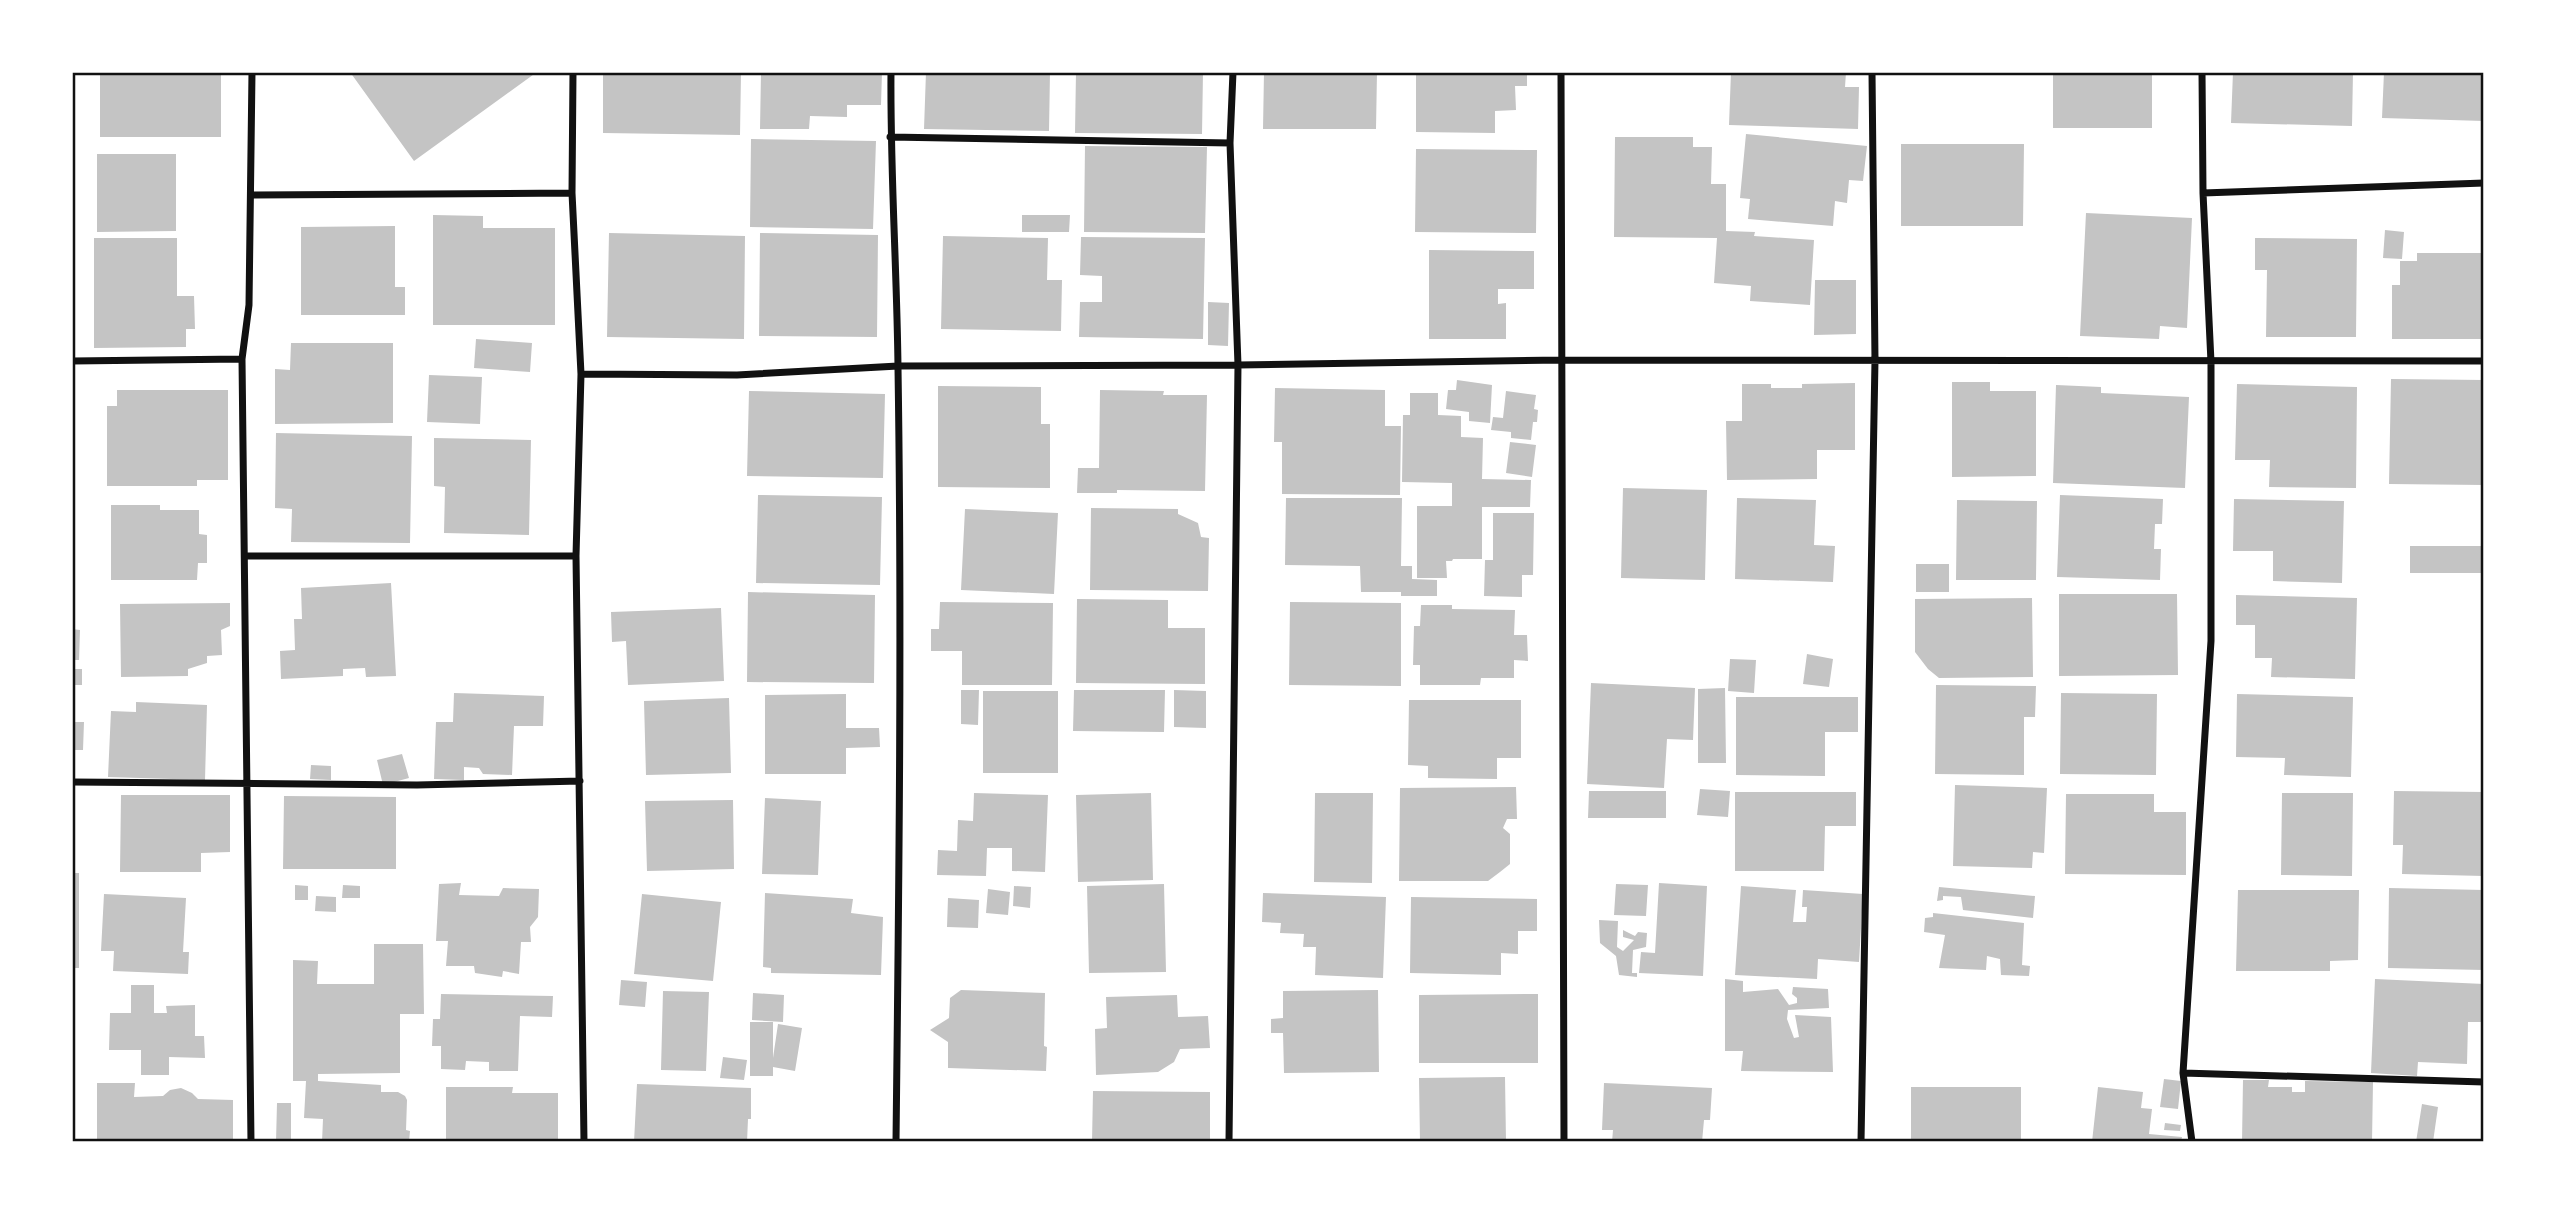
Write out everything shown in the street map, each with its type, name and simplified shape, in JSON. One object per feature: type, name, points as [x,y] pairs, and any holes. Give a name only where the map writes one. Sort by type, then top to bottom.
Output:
[{"type":"street","points":[[251,1142],[242,359],[250,304],[252,72]]},
{"type":"street","points":[[573,72],[572,193],[581,374],[576,556],[584,1142]]},
{"type":"street","points":[[891,72],[890,137],[898,366],[900,815],[896,1142]]},
{"type":"street","points":[[1229,1142],[1238,365],[1230,143],[1233,72]]},
{"type":"street","points":[[1561,72],[1564,1142]]},
{"type":"street","points":[[1861,1142],[1875,360],[1872,72]]},
{"type":"street","points":[[2192,1142],[2183,1073],[2211,641],[2211,362],[2203,193],[2202,72]]},
{"type":"street","points":[[890,137],[1230,143]]},
{"type":"street","points":[[2203,193],[2484,183]]},
{"type":"street","points":[[252,195],[572,193]]},
{"type":"street","points":[[72,361],[242,359]]},
{"type":"street","points":[[581,374],[737,375],[898,366],[1562,360],[2484,361]]},
{"type":"street","points":[[246,556],[576,556]]},
{"type":"street","points":[[72,782],[417,785],[580,781]]},
{"type":"street","points":[[2183,1073],[2484,1082]]},
{"type":"building","points":[[100,72],[221,72],[221,137],[100,137]]},
{"type":"building","points":[[350,72],[537,72],[414,161]]},
{"type":"building","points":[[603,72],[741,72],[740,135],[603,133]]},
{"type":"building","points":[[761,72],[882,72],[881,105],[847,105],[847,117],[810,116],[809,129],[760,129]]},
{"type":"building","points":[[926,72],[1050,72],[1049,131],[924,129]]},
{"type":"building","points":[[1076,72],[1203,72],[1202,134],[1075,133]]},
{"type":"building","points":[[1264,72],[1377,72],[1376,129],[1263,129]]},
{"type":"building","points":[[1416,72],[1527,72],[1527,86],[1515,86],[1516,110],[1495,111],[1495,133],[1416,132]]},
{"type":"building","points":[[1731,72],[1846,72],[1845,87],[1859,87],[1858,129],[1729,125]]},
{"type":"building","points":[[2053,72],[2152,72],[2152,128],[2053,128]]},
{"type":"building","points":[[2233,72],[2353,72],[2352,126],[2231,123]]},
{"type":"building","points":[[2384,72],[2484,72],[2484,121],[2382,118]]},
{"type":"building","points":[[1746,134],[1867,146],[1863,181],[1849,180],[1847,203],[1835,201],[1833,226],[1748,219],[1750,199],[1740,198]]},
{"type":"building","points":[[1615,137],[1693,137],[1693,147],[1712,147],[1711,184],[1726,184],[1726,231],[1755,232],[1754,236],[1814,240],[1810,305],[1750,301],[1751,286],[1714,283],[1717,238],[1614,237]]},
{"type":"building","points":[[751,139],[876,141],[873,229],[750,227]]},
{"type":"building","points":[[1901,144],[2024,144],[2023,226],[1901,226]]},
{"type":"building","points":[[1085,146],[1207,147],[1205,233],[1084,232]]},
{"type":"building","points":[[1416,149],[1537,150],[1536,233],[1415,232]]},
{"type":"building","points":[[97,154],[176,154],[176,231],[97,232]]},
{"type":"building","points":[[2086,213],[2192,218],[2187,328],[2160,326],[2159,339],[2080,336]]},
{"type":"building","points":[[433,215],[483,216],[483,228],[555,228],[555,325],[433,325]]},
{"type":"building","points":[[1022,215],[1070,215],[1069,232],[1022,232]]},
{"type":"building","points":[[395,226],[395,287],[405,287],[405,315],[301,315],[301,227]]},
{"type":"building","points":[[2385,230],[2404,232],[2402,259],[2383,258]]},
{"type":"building","points":[[609,233],[745,236],[744,339],[607,337]]},
{"type":"building","points":[[760,233],[878,235],[877,337],[759,336]]},
{"type":"building","points":[[943,236],[1048,238],[1047,280],[1062,280],[1061,331],[941,329]]},
{"type":"building","points":[[1081,237],[1205,238],[1203,339],[1079,337],[1080,302],[1102,302],[1102,276],[1080,275]]},
{"type":"building","points":[[94,238],[177,238],[177,296],[194,296],[195,329],[186,329],[186,347],[94,348]]},
{"type":"building","points":[[2255,238],[2357,239],[2356,337],[2266,337],[2267,270],[2255,270]]},
{"type":"building","points":[[1429,250],[1534,251],[1534,289],[1498,289],[1498,304],[1506,303],[1506,339],[1429,339]]},
{"type":"building","points":[[2417,253],[2484,253],[2484,339],[2392,339],[2392,285],[2400,285],[2400,261],[2417,261]]},
{"type":"building","points":[[1815,280],[1856,280],[1856,334],[1814,335]]},
{"type":"building","points":[[1208,302],[1229,303],[1228,346],[1208,345]]},
{"type":"building","points":[[476,339],[532,343],[530,372],[474,368]]},
{"type":"building","points":[[291,343],[393,343],[393,423],[275,424],[275,369],[290,370]]},
{"type":"building","points":[[429,375],[482,377],[480,424],[427,422]]},
{"type":"building","points":[[2391,379],[2484,380],[2484,485],[2389,484]]},
{"type":"building","points":[[1457,380],[1492,385],[1490,423],[1469,421],[1469,412],[1446,409],[1448,390],[1456,390]]},
{"type":"building","points":[[1952,382],[1990,382],[1990,391],[2036,391],[2036,476],[1952,477]]},
{"type":"building","points":[[1855,383],[1855,450],[1817,450],[1817,479],[1727,480],[1726,421],[1742,421],[1742,384],[1802,388],[1802,384]]},
{"type":"building","points":[[2237,384],[2357,387],[2356,488],[2269,487],[2270,460],[2235,460]]},
{"type":"building","points":[[2056,385],[2101,387],[2101,393],[2189,397],[2185,488],[2053,483]]},
{"type":"building","points":[[938,386],[1041,387],[1041,424],[1050,424],[1050,488],[938,487]]},
{"type":"building","points":[[1275,388],[1385,390],[1385,426],[1401,426],[1400,495],[1282,494],[1282,442],[1274,442]]},
{"type":"building","points":[[72,390],[75,390],[75,493],[72,493]]},
{"type":"building","points":[[117,390],[228,390],[228,480],[197,480],[197,486],[107,486],[107,406],[117,406]]},
{"type":"building","points":[[1100,390],[1207,395],[1205,491],[1117,490],[1117,493],[1077,493],[1078,468],[1099,468]]},
{"type":"building","points":[[749,391],[885,394],[883,478],[747,476]]},
{"type":"building","points":[[1506,391],[1536,395],[1534,409],[1538,410],[1537,422],[1533,422],[1531,440],[1511,438],[1511,432],[1491,430],[1493,417],[1503,418]]},
{"type":"building","points":[[1410,393],[1438,393],[1438,415],[1461,416],[1461,437],[1483,438],[1482,479],[1531,480],[1530,507],[1482,507],[1482,559],[1446,561],[1447,578],[1417,578],[1417,506],[1452,506],[1452,483],[1402,482],[1403,415],[1410,415]]},
{"type":"building","points":[[276,433],[412,436],[410,543],[291,542],[292,509],[275,508]]},
{"type":"building","points":[[434,438],[531,440],[529,535],[444,533],[445,487],[434,486]]},
{"type":"building","points":[[1510,442],[1536,445],[1532,477],[1506,473]]},
{"type":"building","points":[[1623,488],[1707,490],[1705,580],[1621,578]]},
{"type":"building","points":[[758,495],[882,497],[880,585],[756,583]]},
{"type":"building","points":[[2060,495],[2163,499],[2162,524],[2155,524],[2154,549],[2161,549],[2160,580],[2057,577]]},
{"type":"building","points":[[1286,498],[1402,498],[1401,566],[1412,566],[1412,579],[1437,580],[1437,596],[1401,596],[1401,592],[1361,592],[1360,566],[1285,565]]},
{"type":"building","points":[[1737,498],[1816,500],[1814,545],[1835,546],[1833,582],[1735,579]]},
{"type":"building","points":[[2234,499],[2344,501],[2342,583],[2273,581],[2273,551],[2233,551]]},
{"type":"building","points":[[1957,500],[2037,501],[2036,580],[1956,580]]},
{"type":"building","points":[[111,505],[160,505],[160,510],[199,510],[199,534],[207,535],[207,563],[198,563],[197,580],[111,580]]},
{"type":"building","points":[[1091,508],[1178,509],[1178,514],[1198,523],[1201,537],[1209,538],[1208,591],[1090,590]]},
{"type":"building","points":[[965,509],[1058,513],[1054,594],[961,590]]},
{"type":"building","points":[[1493,513],[1534,513],[1533,575],[1522,575],[1522,597],[1484,596],[1485,560],[1493,560]]},
{"type":"building","points":[[2410,546],[2482,546],[2482,573],[2410,573]]},
{"type":"building","points":[[1916,564],[1949,564],[1949,592],[1916,592]]},
{"type":"building","points":[[391,583],[396,676],[366,677],[365,668],[343,669],[343,676],[281,679],[280,651],[295,650],[294,619],[302,619],[301,588]]},
{"type":"building","points":[[748,592],[875,595],[874,683],[747,682]]},
{"type":"building","points":[[2059,594],[2177,594],[2178,675],[2059,676]]},
{"type":"building","points":[[2236,595],[2357,598],[2355,679],[2271,677],[2272,658],[2255,658],[2255,625],[2236,625]]},
{"type":"building","points":[[2032,598],[2033,677],[1939,678],[1915,652],[1915,599]]},
{"type":"building","points":[[1077,599],[1168,600],[1168,628],[1205,628],[1205,684],[1076,683]]},
{"type":"building","points":[[940,602],[1053,603],[1052,685],[962,685],[962,651],[931,651],[931,629],[939,629]]},
{"type":"building","points":[[1290,602],[1401,603],[1401,686],[1289,685]]},
{"type":"building","points":[[230,603],[230,626],[221,630],[222,655],[207,656],[207,663],[188,669],[188,676],[121,677],[120,604]]},
{"type":"building","points":[[1421,605],[1452,605],[1452,609],[1515,610],[1514,635],[1527,635],[1528,661],[1514,660],[1514,678],[1481,678],[1480,685],[1420,685],[1420,665],[1413,665],[1414,626],[1420,626]]},
{"type":"building","points":[[721,608],[724,681],[628,685],[626,641],[612,642],[611,612]]},
{"type":"building","points":[[72,629],[80,630],[79,660],[72,660]]},
{"type":"building","points":[[1807,654],[1833,659],[1829,687],[1803,684]]},
{"type":"building","points":[[1730,659],[1756,660],[1754,693],[1728,691]]},
{"type":"building","points":[[72,669],[82,669],[82,685],[72,685]]},
{"type":"building","points":[[1591,683],[1695,688],[1693,740],[1667,739],[1664,788],[1587,784]]},
{"type":"building","points":[[1936,685],[2036,686],[2035,717],[2024,717],[2024,775],[1935,774]]},
{"type":"building","points":[[1725,688],[1726,763],[1698,763],[1698,689]]},
{"type":"building","points":[[961,690],[979,690],[978,725],[961,724]]},
{"type":"building","points":[[1074,690],[1165,690],[1164,732],[1073,731]]},
{"type":"building","points":[[1174,690],[1206,691],[1206,728],[1174,727]]},
{"type":"building","points":[[983,691],[1058,691],[1058,773],[983,773]]},
{"type":"building","points":[[454,693],[544,696],[543,726],[514,726],[512,775],[483,774],[479,768],[464,767],[464,780],[434,779],[436,722],[453,722]]},
{"type":"building","points":[[2061,693],[2157,694],[2156,775],[2060,774]]},
{"type":"building","points":[[846,694],[846,728],[879,728],[880,747],[846,748],[846,774],[765,774],[765,695]]},
{"type":"building","points":[[2237,694],[2353,697],[2351,777],[2284,775],[2285,758],[2236,757]]},
{"type":"building","points":[[1736,697],[1858,697],[1858,732],[1825,732],[1825,776],[1736,775]]},
{"type":"building","points":[[729,698],[731,773],[646,775],[644,701]]},
{"type":"building","points":[[1409,700],[1521,700],[1521,758],[1497,758],[1497,779],[1428,778],[1428,766],[1408,765]]},
{"type":"building","points":[[136,702],[207,705],[205,780],[108,777],[111,711],[136,712]]},
{"type":"building","points":[[72,722],[84,722],[83,750],[72,750]]},
{"type":"building","points":[[402,754],[409,778],[383,785],[377,760]]},
{"type":"building","points":[[311,765],[331,766],[331,780],[310,779]]},
{"type":"building","points":[[1955,785],[2047,788],[2044,853],[2033,852],[2032,868],[1953,866]]},
{"type":"building","points":[[1516,787],[1517,819],[1507,819],[1503,828],[1510,834],[1510,864],[1488,881],[1399,881],[1400,788]]},
{"type":"building","points":[[1700,789],[1730,791],[1728,817],[1697,815]]},
{"type":"building","points":[[1589,791],[1666,791],[1666,818],[1588,818]]},
{"type":"building","points":[[2394,791],[2484,792],[2484,876],[2402,874],[2403,845],[2393,845]]},
{"type":"building","points":[[1735,792],[1856,792],[1856,826],[1825,826],[1824,871],[1735,871]]},
{"type":"building","points":[[974,793],[1048,795],[1045,872],[1012,871],[1012,848],[987,848],[986,876],[937,875],[938,850],[957,851],[958,820],[973,821]]},
{"type":"building","points":[[1151,793],[1153,880],[1078,882],[1076,795]]},
{"type":"building","points":[[1315,793],[1373,793],[1372,883],[1314,882]]},
{"type":"building","points":[[2282,793],[2353,793],[2352,876],[2281,875]]},
{"type":"building","points":[[2066,794],[2154,794],[2154,812],[2186,812],[2186,875],[2065,874]]},
{"type":"building","points":[[121,795],[230,795],[230,852],[201,853],[201,872],[120,872]]},
{"type":"building","points":[[284,796],[396,797],[396,869],[283,869]]},
{"type":"building","points":[[765,798],[821,801],[818,875],[762,874]]},
{"type":"building","points":[[733,800],[734,869],[647,871],[645,801]]},
{"type":"building","points":[[72,873],[79,873],[79,968],[72,968]]},
{"type":"building","points":[[461,883],[459,895],[499,896],[503,888],[539,889],[538,917],[530,927],[531,942],[521,942],[519,974],[503,971],[502,977],[475,973],[474,966],[446,966],[448,941],[436,941],[439,884]]},
{"type":"building","points":[[1659,883],[1707,886],[1703,976],[1639,973],[1641,952],[1655,953]]},
{"type":"building","points":[[1164,884],[1166,972],[1089,973],[1087,886]]},
{"type":"building","points":[[1616,884],[1648,885],[1646,916],[1614,915]]},
{"type":"building","points":[[295,885],[308,886],[308,900],[295,900]]},
{"type":"building","points":[[343,885],[360,886],[360,898],[342,898]]},
{"type":"building","points":[[1014,886],[1031,887],[1030,908],[1013,906]]},
{"type":"building","points":[[1741,886],[1796,890],[1793,922],[1806,922],[1807,907],[1802,907],[1803,890],[1863,894],[1859,962],[1818,959],[1817,979],[1735,975]]},
{"type":"building","points":[[1939,887],[2035,896],[2033,918],[1963,910],[1961,897],[1943,896],[1943,900],[1937,901]]},
{"type":"building","points":[[2389,888],[2484,890],[2484,970],[2388,968]]},
{"type":"building","points":[[988,889],[1010,892],[1008,915],[986,913]]},
{"type":"building","points":[[2238,890],[2359,890],[2358,960],[2330,961],[2330,971],[2236,971]]},
{"type":"building","points":[[765,893],[853,899],[851,913],[883,917],[881,975],[771,973],[771,968],[763,967]]},
{"type":"building","points":[[1263,893],[1386,897],[1383,978],[1315,975],[1316,947],[1303,947],[1304,934],[1280,933],[1281,923],[1262,922]]},
{"type":"building","points":[[104,894],[186,898],[183,952],[189,952],[188,974],[113,971],[114,951],[101,951]]},
{"type":"building","points":[[642,894],[721,902],[713,981],[634,974]]},
{"type":"building","points":[[316,896],[336,897],[336,912],[315,911]]},
{"type":"building","points":[[1411,897],[1537,899],[1537,931],[1518,931],[1518,954],[1501,953],[1501,975],[1410,973]]},
{"type":"building","points":[[948,898],[979,900],[978,928],[947,927]]},
{"type":"building","points":[[1933,913],[2024,923],[2022,965],[2030,966],[2029,976],[2001,975],[2000,959],[1987,956],[1986,970],[1939,968],[1945,935],[1924,932],[1925,918],[1933,917]]},
{"type":"building","points":[[1599,920],[1618,921],[1617,947],[1623,951],[1634,940],[1623,937],[1623,930],[1635,936],[1638,932],[1647,933],[1646,947],[1633,950],[1632,973],[1637,973],[1637,977],[1619,975],[1616,956],[1600,943]]},
{"type":"building","points":[[374,944],[423,944],[424,1014],[400,1014],[400,1073],[318,1074],[318,1081],[381,1085],[381,1092],[398,1092],[405,1096],[409,1142],[322,1142],[323,1119],[304,1118],[306,1081],[293,1081],[293,960],[318,961],[317,984],[374,984]]},
{"type":"building","points":[[1725,979],[1743,981],[1743,992],[1778,989],[1789,1005],[1797,1003],[1797,998],[1792,994],[1793,987],[1828,989],[1829,1008],[1788,1010],[1787,1019],[1794,1038],[1799,1037],[1795,1015],[1831,1017],[1833,1072],[1741,1071],[1743,1051],[1725,1051]]},
{"type":"building","points":[[2375,979],[2484,984],[2484,1022],[2468,1022],[2467,1064],[2418,1062],[2417,1076],[2371,1073]]},
{"type":"building","points":[[621,980],[647,982],[645,1007],[619,1005]]},
{"type":"building","points":[[131,985],[154,985],[154,1013],[167,1013],[166,1006],[195,1005],[195,1036],[204,1036],[205,1058],[169,1057],[169,1075],[141,1075],[141,1050],[109,1050],[110,1013],[131,1013]]},
{"type":"building","points":[[961,990],[1045,993],[1046,1071],[948,1068],[948,1042],[930,1030],[949,1018],[950,998]]},
{"type":"building","points":[[1378,990],[1379,1072],[1284,1073],[1283,1033],[1271,1033],[1271,1019],[1283,1018],[1283,991]]},
{"type":"building","points":[[663,991],[709,992],[706,1071],[661,1070]]},
{"type":"building","points":[[753,993],[784,995],[783,1022],[752,1020]]},
{"type":"building","points":[[441,994],[553,996],[552,1017],[520,1016],[518,1071],[489,1071],[489,1062],[466,1061],[465,1070],[441,1069],[441,1046],[432,1046],[433,1019],[440,1019]]},
{"type":"building","points":[[1538,994],[1538,1063],[1419,1063],[1419,995]]},
{"type":"building","points":[[1177,995],[1178,1017],[1208,1016],[1210,1048],[1180,1049],[1174,1062],[1158,1072],[1096,1075],[1095,1029],[1107,1028],[1106,997]]},
{"type":"building","points":[[750,1022],[773,1022],[773,1058],[778,1024],[802,1028],[795,1071],[773,1067],[773,1076],[750,1076]]},
{"type":"building","points":[[723,1057],[747,1060],[744,1080],[720,1078]]},
{"type":"building","points":[[1505,1077],[1506,1142],[1420,1142],[1419,1078]]},
{"type":"building","points":[[2164,1079],[2181,1081],[2178,1109],[2160,1107]]},
{"type":"building","points":[[2243,1080],[2269,1080],[2268,1087],[2292,1087],[2292,1092],[2305,1092],[2305,1081],[2373,1082],[2372,1142],[2242,1142]]},
{"type":"building","points":[[97,1083],[135,1083],[134,1097],[163,1096],[170,1090],[181,1088],[198,1099],[233,1100],[233,1142],[97,1142]]},
{"type":"building","points":[[1604,1083],[1712,1088],[1710,1120],[1704,1120],[1702,1142],[1612,1142],[1613,1130],[1602,1130]]},
{"type":"building","points":[[637,1084],[751,1088],[751,1119],[748,1119],[747,1142],[634,1142]]},
{"type":"building","points":[[446,1087],[513,1087],[512,1093],[558,1093],[558,1142],[446,1142]]},
{"type":"building","points":[[1911,1087],[2021,1087],[2021,1142],[1911,1142]]},
{"type":"building","points":[[2098,1087],[2143,1092],[2141,1108],[2152,1109],[2149,1134],[2182,1137],[2181,1142],[2092,1142]]},
{"type":"building","points":[[1093,1091],[1210,1092],[1210,1142],[1092,1142]]},
{"type":"building","points":[[277,1103],[291,1103],[291,1142],[276,1142]]},
{"type":"building","points":[[2422,1104],[2438,1107],[2433,1142],[2416,1142]]},
{"type":"building","points":[[2165,1123],[2181,1125],[2180,1131],[2164,1130]]}]
